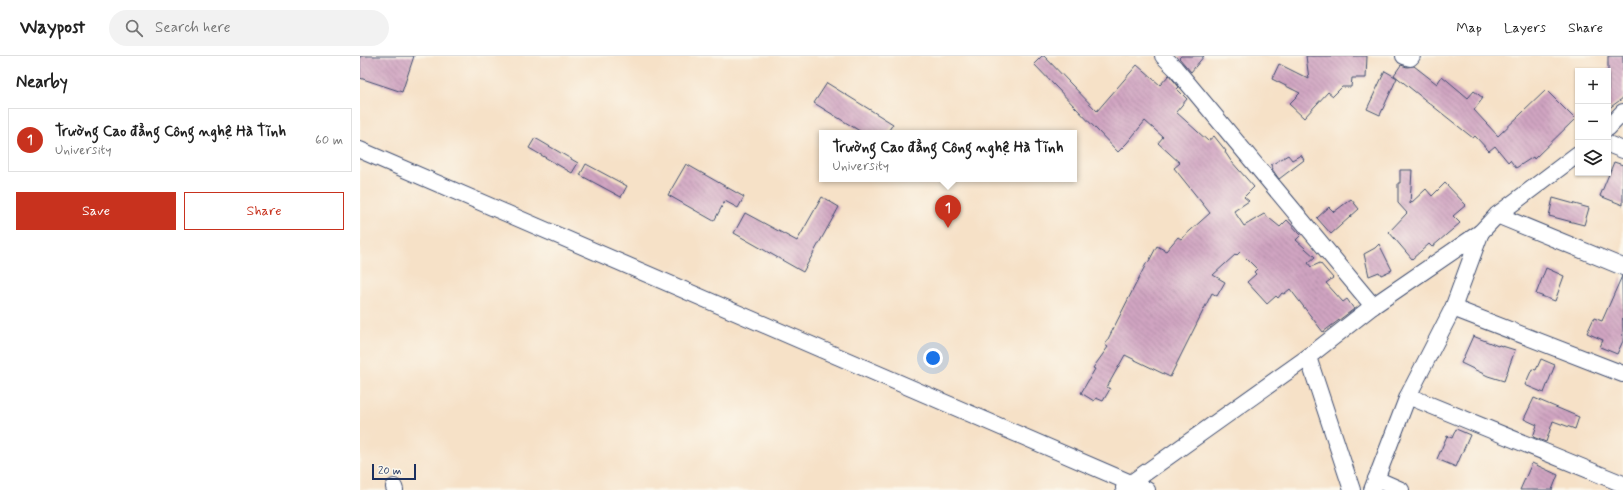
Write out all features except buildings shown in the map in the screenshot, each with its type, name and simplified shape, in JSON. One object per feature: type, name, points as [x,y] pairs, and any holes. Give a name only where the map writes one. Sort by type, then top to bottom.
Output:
[{"type":"street","points":[[1163,56],[1200,97],[1373,306]]},
{"type":"street","points":[[1404,56],[1410,58],[1412,56]]},
{"type":"street","points":[[1611,125],[1623,112]]},
{"type":"street","points":[[1611,145],[1623,150]]},
{"type":"street","points":[[360,150],[1126,486],[1147,490]]},
{"type":"street","points":[[1126,486],[1308,357],[1373,306],[1481,232],[1498,215],[1575,156]]},
{"type":"street","points":[[1498,215],[1623,267]]},
{"type":"street","points":[[1401,490],[1374,485],[1408,396],[1453,308],[1481,232]]},
{"type":"street","points":[[1453,308],[1623,374]]},
{"type":"street","points":[[1308,357],[1352,490]]},
{"type":"street","points":[[1408,396],[1623,484]]},
{"type":"place","name":"Trường Cao đẳng Công nghệ Hà Tĩnh","points":[[948,228]]}]
